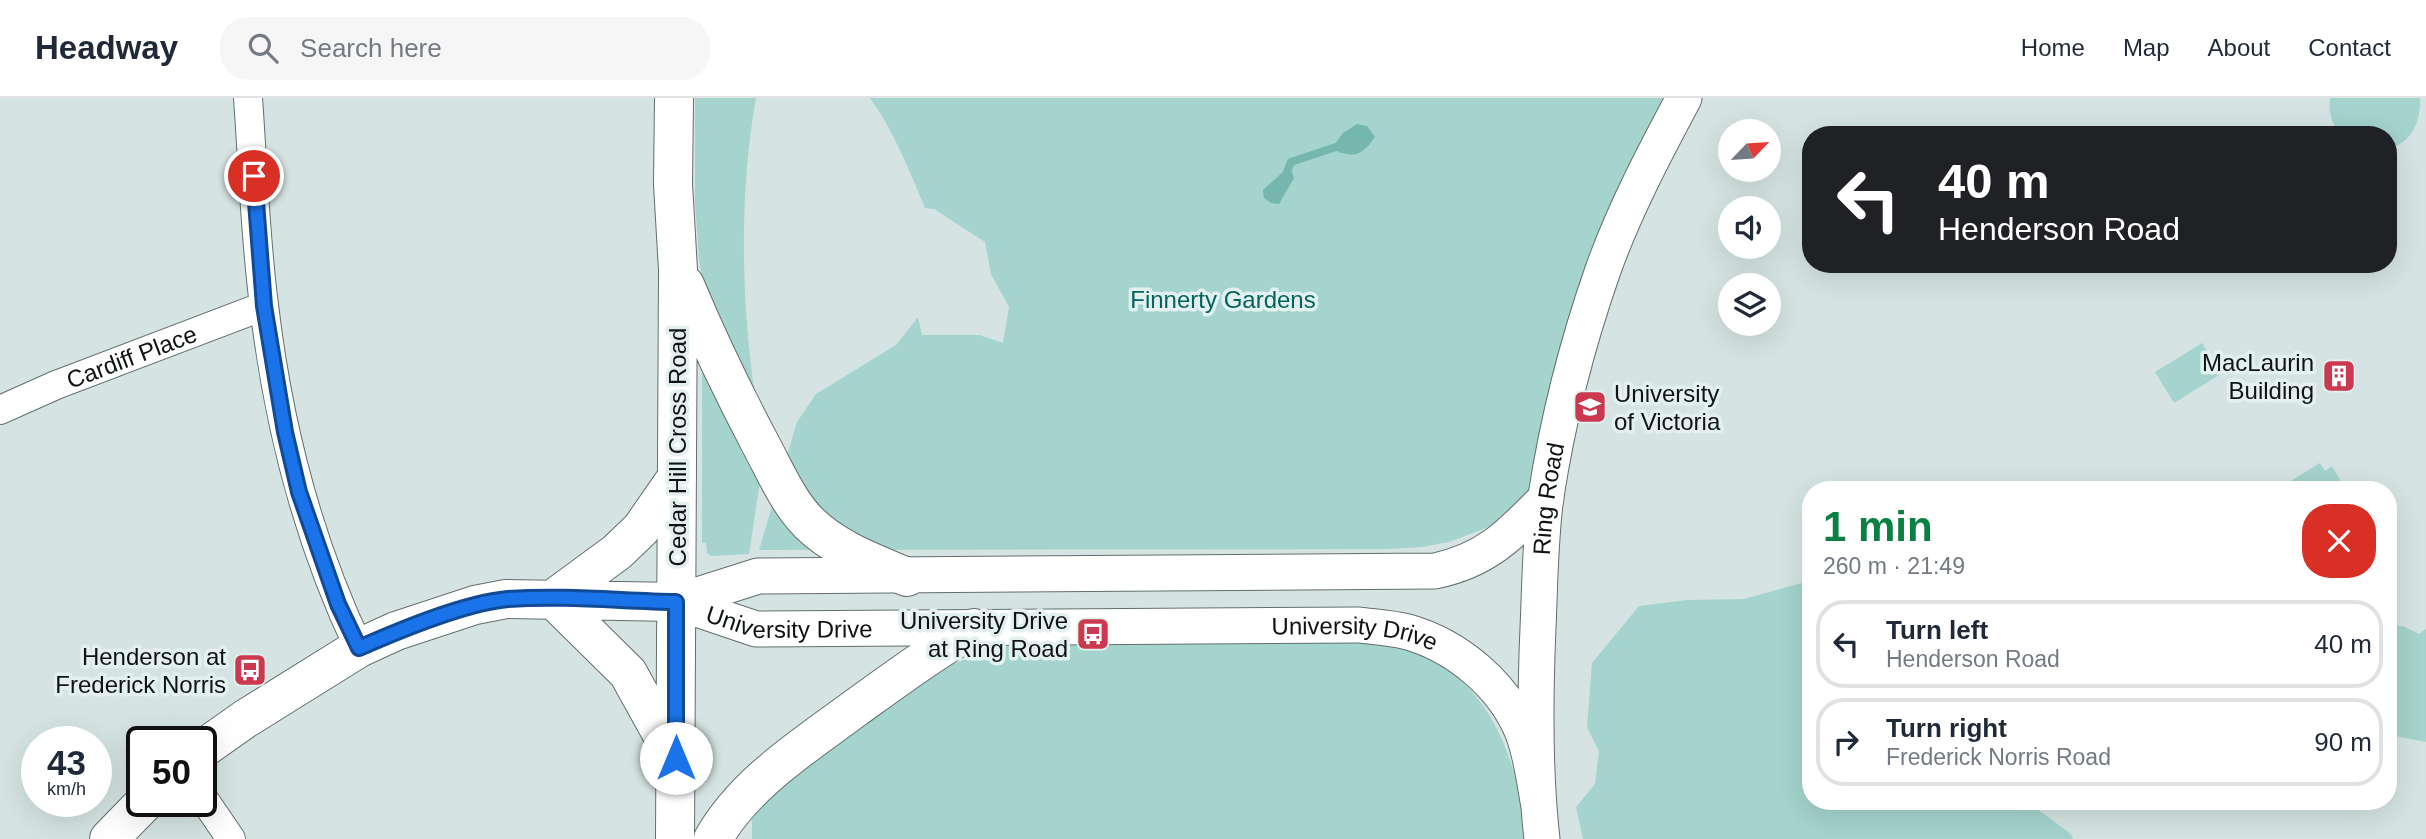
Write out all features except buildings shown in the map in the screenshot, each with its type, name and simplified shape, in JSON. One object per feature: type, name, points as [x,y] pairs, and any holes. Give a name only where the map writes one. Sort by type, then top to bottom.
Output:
[{"type":"main road","name":"Cedar Hill Cross Road","points":[[674,98],[673,184],[678,271],[675,839]]},
{"type":"main road","points":[[678,271],[715,358],[790,498],[809,523],[838,545],[907,577]]},
{"type":"main road","points":[[553,599],[617,552],[641,529],[677,477]]},
{"type":"main road","points":[[217,739],[359,648],[396,631],[475,605],[506,599],[676,602]]},
{"type":"main road","points":[[553,599],[628,673],[676,758]]},
{"type":"main road","points":[[713,839],[725,818],[772,769],[940,647],[974,628]]},
{"type":"main road","points":[[109,839],[130,817]]},
{"type":"street","points":[[248,98],[264,306],[285,432],[299,492],[338,604],[359,648]]},
{"type":"street","name":"Ring Road","points":[[1542,839],[1538,802],[1536,664],[1546,498],[1566,393],[1604,269],[1630,206],[1684,98]]},
{"type":"street","name":"Cardiff Place","points":[[0,410],[56,385],[264,306]]},
{"type":"street","name":"University Drive","points":[[676,602],[758,576],[907,577],[1435,571],[1455,567],[1491,550],[1508,538],[1546,498]]},
{"type":"street","name":"University Drive","points":[[676,602],[756,629],[1359,625],[1408,632],[1450,651],[1485,678],[1500,694],[1522,731],[1529,752],[1538,802]]},
{"type":"street","points":[[216,817],[231,839]]},
{"type":"green space","points":[[695,98],[756,98],[747,172],[744,247],[747,322],[755,396],[703,290],[695,203]]},
{"type":"green space","name":"Finnerty Gardens","points":[[870,98],[1663,98],[1535,481],[1521,504],[1494,525],[1449,542],[1389,549],[759,550],[797,422],[816,394],[896,345],[918,317],[922,335],[980,335],[1003,343],[1009,307],[991,274],[985,242],[934,209],[925,208],[894,137]]},
{"type":"green space","points":[[2330,98],[2420,98],[2419,115],[2414,130],[2397,146],[2397,126],[2334,126]]},
{"type":"green space","points":[[2202,343],[2221,374],[2174,403],[2155,372]]},
{"type":"green space","points":[[702,364],[762,468],[749,554],[711,556],[707,553],[706,543],[702,543]]},
{"type":"green space","points":[[2320,463],[2325,471],[2332,466],[2341,481],[2291,481]]},
{"type":"green space","points":[[1802,583],[1802,810],[2038,810],[2071,834],[2073,839],[1583,839],[1576,807],[1595,784],[1599,751],[1587,727],[1592,663],[1639,606],[1687,600],[1744,599]]},
{"type":"green space","points":[[2397,625],[2419,634],[2426,629],[2426,742],[2397,736]]},
{"type":"green space","points":[[1357,640],[1398,648],[1432,661],[1460,680],[1482,704],[1499,732],[1511,764],[1528,839],[752,839],[752,812],[915,677],[1011,644]]},
{"type":"water","points":[[1357,124],[1367,126],[1375,137],[1359,153],[1338,152],[1335,144],[1343,133]]},
{"type":"water","points":[[1284,171],[1292,172],[1294,178],[1279,204],[1271,203],[1264,198],[1263,190]]},
{"type":"waterway","points":[[1287,172],[1291,162],[1336,147]]},
{"type":"place","name":"MacLaurin Building","points":[[2339,376]]},
{"type":"place","name":"University of Victoria","points":[[1590,407]]},
{"type":"place","name":"University Drive at Ring Road","points":[[1093,634]]},
{"type":"place","name":"Henderson at Frederick Norris","points":[[250,670]]},
{"type":"route","points":[[254,176],[264,306],[285,432],[299,492],[338,604],[359,648],[396,631],[475,605],[506,599],[676,602],[676,758]]}]
